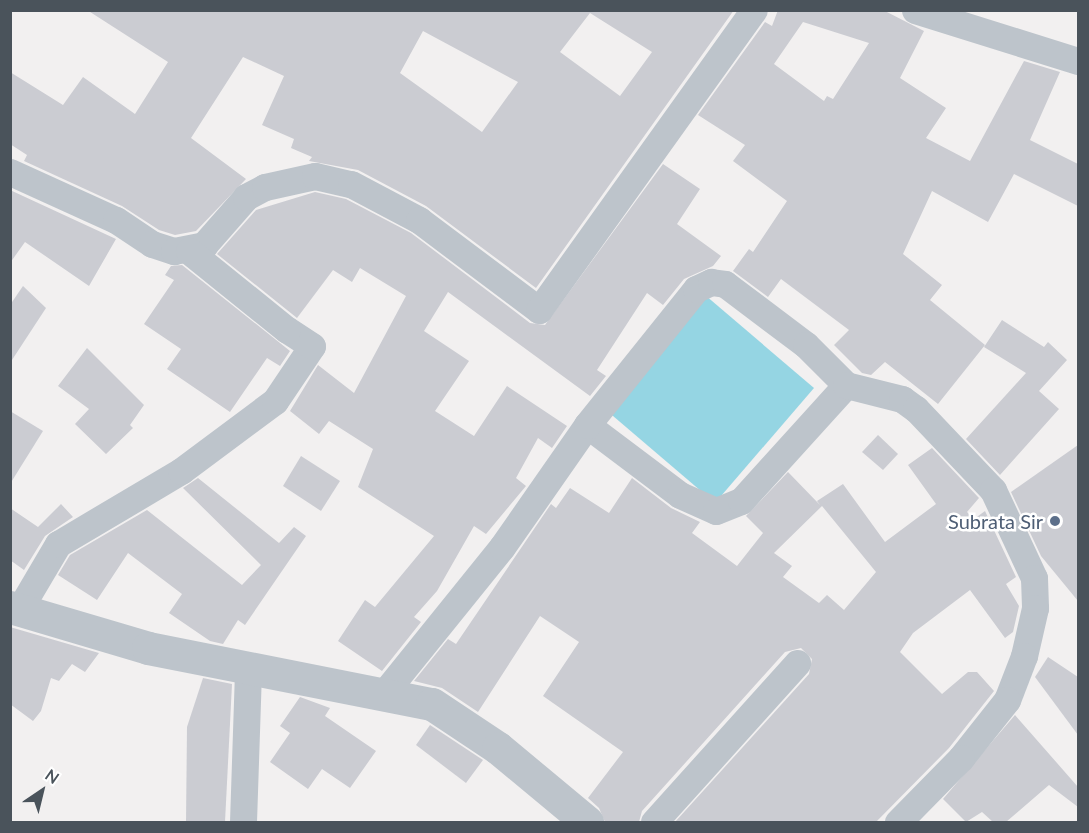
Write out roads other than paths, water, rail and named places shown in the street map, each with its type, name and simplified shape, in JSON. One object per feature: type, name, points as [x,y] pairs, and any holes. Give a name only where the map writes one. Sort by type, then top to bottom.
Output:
[{"type":"street","points":[[189,251],[204,245],[246,197],[287,180],[315,176],[373,193],[419,220],[539,310],[754,10]]},
{"type":"street","points":[[915,10],[1078,61]]},
{"type":"street","points":[[10,172],[116,220],[152,244],[189,251],[286,330],[312,346],[275,401],[181,471],[58,544],[15,608],[148,648],[248,669],[385,692],[432,704],[466,726],[588,822]]},
{"type":"street","points":[[385,692],[502,547],[587,425],[696,289],[711,282],[725,284],[806,345],[846,385],[902,399],[969,462],[1008,514],[1034,578],[1029,637],[1007,700],[962,758],[908,819]]},
{"type":"street","points":[[587,425],[680,495],[716,511],[741,501],[846,385]]},
{"type":"street","points":[[654,822],[797,663]]},
{"type":"street","points":[[243,822],[248,669]]},
{"type":"water","points":[[705,295],[814,388],[715,503],[606,410]]},
{"type":"place","name":"Subrata Sir","points":[[1055,521]]}]
